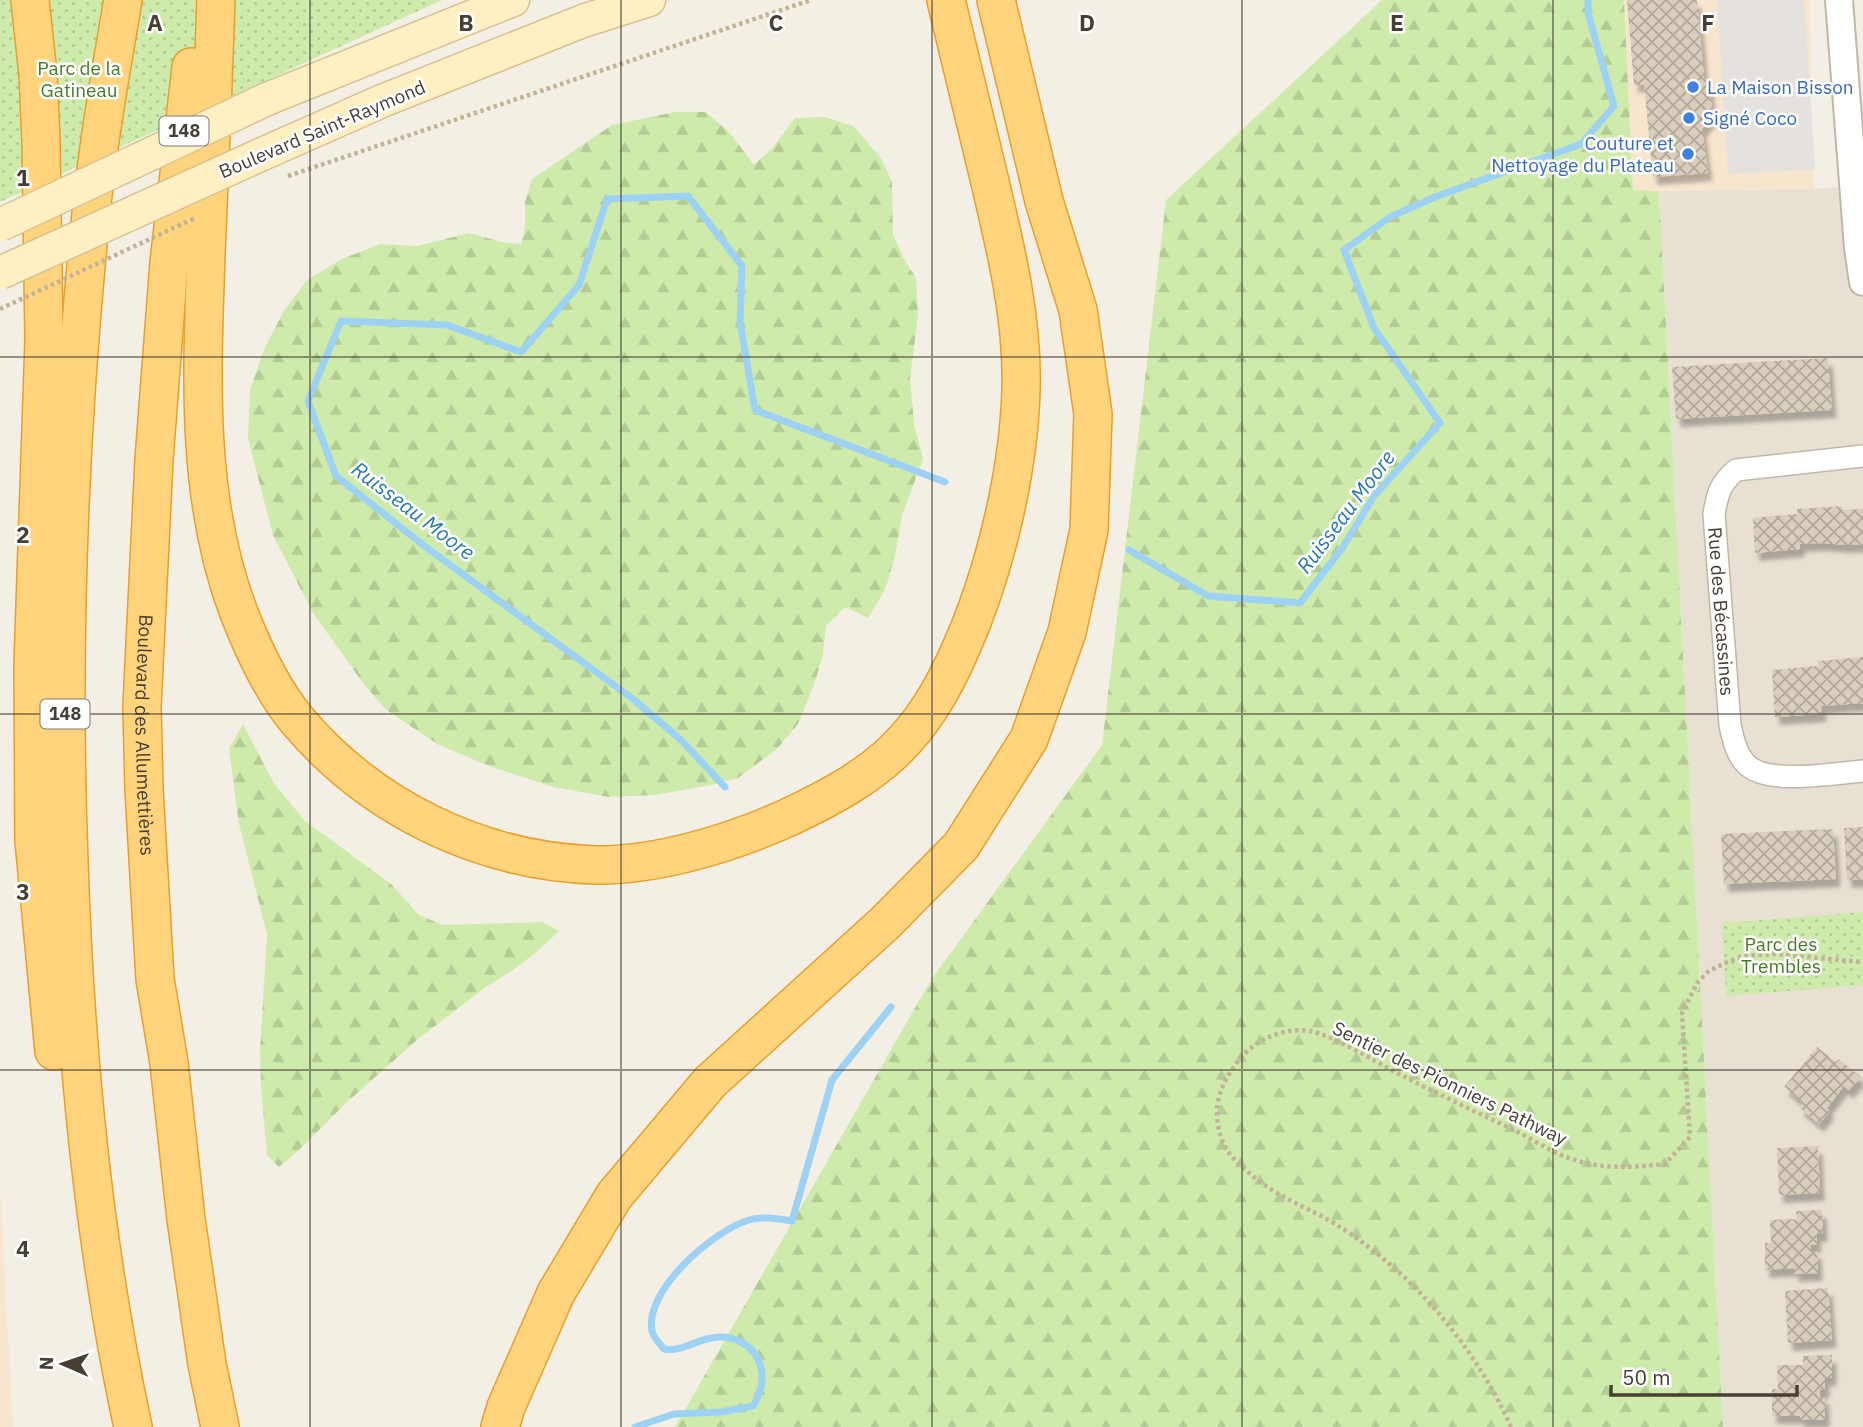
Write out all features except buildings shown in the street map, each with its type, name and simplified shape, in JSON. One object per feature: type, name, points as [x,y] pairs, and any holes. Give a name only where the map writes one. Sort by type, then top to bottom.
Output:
[{"type":"highway","points":[[30,0],[38,74],[41,141],[44,340],[33,666],[34,840],[71,1196],[102,1372],[115,1427]]},
{"type":"highway","name":"148","points":[[122,0],[89,237],[75,416],[65,645],[66,790],[72,964],[83,1093],[97,1212],[133,1427]]},
{"type":"highway","name":"Boulevard des Allumettières","points":[[200,0],[167,290],[142,706],[148,880],[155,979],[169,1063],[207,1364],[220,1427]]},
{"type":"highway","points":[[216,0],[201,389],[210,496],[220,555],[239,613],[265,670],[294,717],[337,762],[384,798],[432,826],[482,846],[533,858],[597,865],[651,860],[756,832],[810,807],[862,778],[888,759],[910,737],[940,692],[964,643],[984,587],[1011,482],[1021,388],[1014,298],[1006,252],[946,0]]},
{"type":"highway","points":[[500,1427],[506,1407],[556,1293],[614,1196],[710,1083],[885,923],[961,846],[1029,738],[1068,632],[1089,530],[1093,414],[1078,310],[1044,201],[996,0]]},
{"type":"main road","points":[[0,225],[267,99],[513,0]]},
{"type":"main road","name":"Boulevard Saint-Raymond","points":[[0,273],[269,167],[382,101],[583,21],[649,0]]},
{"type":"street","points":[[1839,0],[1863,282]]},
{"type":"street","name":"Rue des Bécassines","points":[[1863,456],[1736,470],[1723,482],[1714,514],[1730,725],[1736,748],[1747,766],[1765,774],[1786,776],[1863,771]]},
{"type":"path","points":[[269,167],[811,0]]},
{"type":"path","points":[[0,309],[202,215]]},
{"type":"path","name":"Sentier des Pionniers Pathway","points":[[1511,1427],[1491,1387],[1458,1336],[1415,1287],[1361,1241],[1260,1182],[1238,1165],[1223,1145],[1218,1126],[1217,1107],[1228,1074],[1241,1057],[1272,1035],[1292,1030],[1311,1031],[1576,1160],[1623,1168],[1665,1164],[1689,1137],[1682,1013],[1697,983],[1709,971],[1744,956],[1774,954],[1863,962]]},
{"type":"shaded area","points":[[1624,0],[1809,0],[1814,189],[1633,191]]},
{"type":"shaded area","points":[[1717,0],[1804,0],[1815,169],[1728,174]]},
{"type":"shaded area","points":[[1863,185],[1863,1427],[1723,1427],[1659,191],[1814,189]]},
{"type":"shaded area","points":[[0,1189],[13,1427],[0,1427]]},
{"type":"green space","name":"Parc de la Gatineau","points":[[0,0],[442,0],[0,202]]},
{"type":"green space","points":[[1382,0],[1624,0],[1633,190],[1659,191],[1723,1427],[675,1427],[931,980],[1102,745],[1166,200]]},
{"type":"green space","points":[[675,112],[706,112],[730,133],[754,165],[774,146],[795,118],[825,117],[853,126],[881,158],[892,182],[893,234],[916,278],[918,315],[910,379],[914,424],[923,459],[902,515],[895,556],[885,590],[868,618],[845,607],[826,626],[823,655],[814,685],[798,724],[776,750],[738,778],[655,795],[609,797],[553,787],[489,766],[439,745],[385,709],[313,613],[273,535],[248,439],[250,389],[266,345],[284,311],[307,280],[342,259],[380,244],[417,246],[469,233],[521,244],[525,227],[525,202],[532,179],[612,125]]},
{"type":"green space","points":[[243,724],[273,782],[305,821],[391,884],[419,915],[443,925],[543,922],[559,931],[516,968],[486,987],[418,1039],[279,1167],[267,1155],[261,1087],[260,1050],[267,934],[239,824],[229,749]]},
{"type":"green space","name":"Parc des Trembles","points":[[1863,912],[1863,985],[1726,996],[1722,923]]},
{"type":"waterway","name":"Ruisseau Moore","points":[[1129,550],[1208,596],[1300,603],[1343,547],[1374,496],[1440,423],[1374,328],[1344,250],[1390,217],[1435,197],[1581,144],[1614,106],[1588,13],[1588,0]]},
{"type":"waterway","name":"Ruisseau Moore","points":[[725,787],[681,740],[633,699],[427,548],[336,476],[308,401],[341,321],[447,325],[521,352],[579,285],[607,199],[688,196],[742,266],[740,322],[755,410],[945,482]]},
{"type":"waterway","name":"Ruisseau Moore","points":[[635,1427],[674,1414],[721,1412],[753,1406],[762,1380],[760,1364],[753,1351],[734,1339],[719,1337],[682,1348],[664,1349],[652,1331],[652,1315],[670,1280],[684,1264],[718,1236],[749,1220],[770,1218],[792,1221],[832,1080],[891,1007]]},
{"type":"place","name":"La Maison Bisson","points":[[1693,87]]},
{"type":"place","name":"Signé Coco","points":[[1689,118]]},
{"type":"place","name":"Couture et Nettoyage du Plateau","points":[[1688,154]]}]
